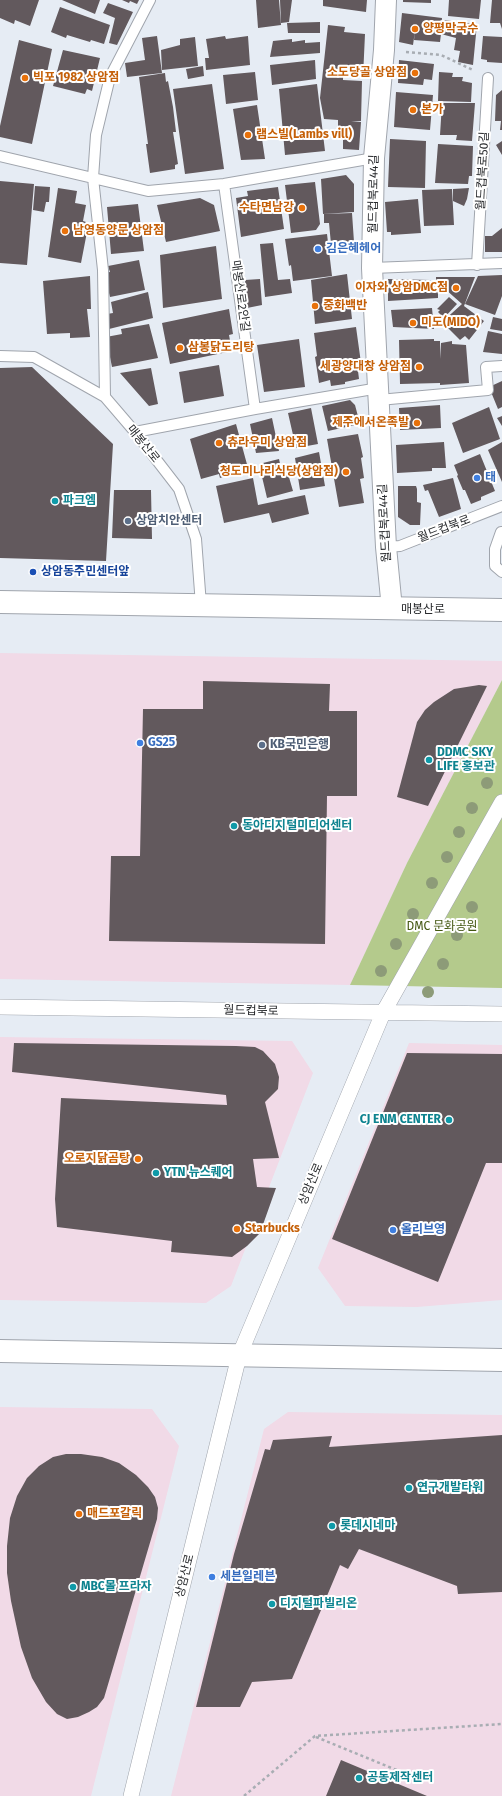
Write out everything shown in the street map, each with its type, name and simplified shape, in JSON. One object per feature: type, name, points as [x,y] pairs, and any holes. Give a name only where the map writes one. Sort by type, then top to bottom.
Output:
[{"type":"main road","name":"매봉산로","points":[[0,602],[201,604],[502,610]]},
{"type":"main road","points":[[0,1351],[502,1360]]},
{"type":"street","name":"월드컵북로44길","points":[[386,0],[384,50],[374,158],[372,268],[386,547],[392,609]]},
{"type":"street","name":"상암산로","points":[[131,1796],[239,1356],[383,1013],[502,802]]},
{"type":"street","name":"월드컵북로","points":[[0,1007],[502,1014]]},
{"type":"lane","points":[[105,397],[103,270],[93,178],[96,135],[110,77],[150,0]]},
{"type":"lane","name":"월드컵북로50길","points":[[477,265],[488,78]]},
{"type":"lane","points":[[0,156],[148,191],[224,184],[374,158]]},
{"type":"lane","name":"매봉산로2안길","points":[[224,184],[255,409]]},
{"type":"lane","points":[[372,268],[502,263]]},
{"type":"lane","name":"매봉산로","points":[[0,356],[34,356],[105,397],[135,432],[179,489],[196,539],[201,604]]},
{"type":"lane","points":[[135,432],[255,409],[379,394],[488,390],[486,367],[502,366]]},
{"type":"lane","name":"월드컵북로","points":[[386,547],[400,546],[502,506]]},
{"type":"lane","points":[[501,532],[495,549],[495,566],[502,572]]},
{"type":"path","points":[[384,50],[441,54],[488,78]]},
{"type":"path","points":[[244,1796],[315,1736],[502,1724]]},
{"type":"path","points":[[315,1736],[416,1778]]},
{"type":"shaded area","points":[[0,653],[502,661],[502,680],[407,863],[350,985],[0,979]]},
{"type":"shaded area","points":[[0,1037],[292,1041],[313,1073],[231,1286],[206,1303],[0,1300]]},
{"type":"shaded area","points":[[409,1043],[502,1045],[502,1300],[417,1307],[345,1306],[318,1268]]},
{"type":"shaded area","points":[[0,1407],[152,1409],[179,1446],[91,1796],[0,1796]]},
{"type":"shaded area","points":[[288,1412],[502,1415],[502,1796],[171,1796],[264,1429]]},
{"type":"green space","name":"DMC 문화공원","points":[[502,680],[502,988],[350,985],[407,863]]},
{"type":"building","points":[[0,0],[39,0],[30,26],[15,20],[14,24],[0,18]]},
{"type":"building","points":[[62,0],[100,0],[95,14]]},
{"type":"building","points":[[122,0],[139,0],[137,4]]},
{"type":"building","points":[[256,0],[279,0],[281,25],[258,28]]},
{"type":"building","points":[[280,0],[292,0],[289,22],[281,23]]},
{"type":"building","points":[[323,0],[367,0],[366,12],[323,6]]},
{"type":"building","points":[[403,0],[431,0],[431,3],[403,2]]},
{"type":"building","points":[[449,0],[481,0],[479,19],[448,16]]},
{"type":"building","points":[[492,0],[502,0],[502,29],[500,23],[490,23]]},
{"type":"building","points":[[108,3],[133,12],[117,45],[109,43],[115,18],[103,13]]},
{"type":"building","points":[[60,7],[110,25],[104,44],[91,40],[90,42],[67,35],[66,38],[51,32]]},
{"type":"building","points":[[402,13],[442,18],[441,28],[443,20],[477,24],[473,65],[458,62],[460,51],[454,50],[456,38],[441,34],[440,42],[414,40],[415,31],[413,45],[399,42]]},
{"type":"building","points":[[320,22],[320,33],[288,33],[287,23]]},
{"type":"building","points":[[328,25],[345,27],[344,32],[365,34],[363,77],[335,74],[343,75],[343,80],[362,81],[361,121],[351,121],[361,122],[359,150],[343,149],[343,137],[338,137],[338,120],[324,119],[320,98]]},
{"type":"building","points":[[157,36],[162,73],[127,77],[125,63],[145,60],[142,38]]},
{"type":"building","points":[[225,36],[226,39],[248,36],[250,65],[206,70],[205,58],[209,58],[206,39]]},
{"type":"building","points":[[483,36],[502,37],[502,63],[487,62],[487,60],[481,59]]},
{"type":"building","points":[[195,37],[198,66],[162,70],[161,50],[180,45],[180,39]]},
{"type":"building","points":[[292,39],[292,42],[305,40],[305,43],[320,42],[320,53],[270,57],[273,41]]},
{"type":"building","points":[[19,40],[52,49],[32,144],[0,137],[0,126]]},
{"type":"building","points":[[63,50],[100,58],[92,91],[87,89],[85,94],[53,86]]},
{"type":"building","points":[[315,60],[316,79],[272,85],[270,65]]},
{"type":"building","points":[[399,60],[434,64],[432,80],[424,79],[423,85],[398,83]]},
{"type":"building","points":[[203,66],[204,76],[188,79],[186,69]]},
{"type":"building","points":[[255,72],[258,100],[226,104],[223,75]]},
{"type":"building","points":[[439,72],[453,73],[452,77],[463,77],[462,81],[472,83],[471,102],[438,101]]},
{"type":"building","points":[[165,73],[173,107],[176,132],[173,132],[178,164],[175,165],[175,169],[150,173],[146,144],[148,144],[139,77]]},
{"type":"building","points":[[212,84],[224,169],[185,174],[173,89]]},
{"type":"building","points":[[317,84],[325,151],[285,155],[279,89]]},
{"type":"building","points":[[502,90],[502,130],[500,130],[501,121],[495,121],[496,95]]},
{"type":"building","points":[[396,92],[433,95],[430,130],[394,127]]},
{"type":"building","points":[[442,103],[475,103],[472,141],[456,140],[457,135],[440,135]]},
{"type":"building","points":[[257,105],[265,159],[241,160],[233,109]]},
{"type":"building","points":[[390,139],[426,141],[425,188],[388,187]]},
{"type":"building","points":[[502,141],[502,155],[496,145]]},
{"type":"building","points":[[438,144],[473,146],[472,176],[469,176],[468,184],[435,183]]},
{"type":"building","points":[[346,175],[354,184],[354,212],[323,214],[321,179]]},
{"type":"building","points":[[0,181],[34,184],[27,265],[0,263]]},
{"type":"building","points":[[315,182],[320,224],[316,230],[291,233],[285,185]]},
{"type":"building","points":[[35,186],[50,187],[49,202],[46,202],[44,212],[33,210]]},
{"type":"building","points":[[278,187],[284,229],[241,237],[236,198],[248,196],[247,191]]},
{"type":"building","points":[[58,188],[77,191],[75,203],[86,205],[83,221],[86,222],[85,232],[87,232],[81,263],[48,257]]},
{"type":"building","points":[[469,188],[464,206],[453,201],[453,189]]},
{"type":"building","points":[[452,189],[454,225],[424,226],[422,190]]},
{"type":"building","points":[[200,198],[214,205],[220,231],[166,242],[157,205]]},
{"type":"building","points":[[418,199],[421,233],[391,235],[391,232],[387,232],[385,202]]},
{"type":"building","points":[[138,204],[144,251],[111,254],[107,207]]},
{"type":"building","points":[[352,213],[354,242],[331,244],[329,223],[324,223],[324,214]]},
{"type":"building","points":[[502,228],[502,252],[485,252],[485,236],[492,236]]},
{"type":"building","points":[[327,234],[332,276],[293,281],[285,239]]},
{"type":"building","points":[[273,243],[278,280],[290,279],[292,293],[265,297],[260,244]]},
{"type":"building","points":[[216,246],[222,299],[163,308],[160,255]]},
{"type":"building","points":[[139,260],[145,290],[110,297],[104,273],[110,272],[108,266]]},
{"type":"building","points":[[347,274],[352,319],[315,324],[311,280]]},
{"type":"building","points":[[502,275],[502,296],[495,315],[465,304],[478,276]]},
{"type":"building","points":[[90,276],[91,309],[87,309],[90,337],[70,338],[70,333],[47,334],[43,281]]},
{"type":"building","points":[[436,277],[475,277],[464,306],[484,321],[469,340],[465,336],[460,340],[442,322],[462,304],[436,281]]},
{"type":"building","points":[[260,279],[262,305],[247,308],[245,280]]},
{"type":"building","points":[[388,279],[430,280],[438,292],[438,298],[388,301]]},
{"type":"building","points":[[148,292],[153,318],[109,329],[107,314],[113,313],[111,302]]},
{"type":"building","points":[[449,297],[457,304],[444,318],[438,312],[440,310],[437,309]]},
{"type":"building","points":[[432,308],[434,329],[393,327],[391,310]]},
{"type":"building","points":[[229,309],[233,334],[229,335],[232,351],[170,364],[162,323]]},
{"type":"building","points":[[493,317],[502,319],[502,331],[490,329]]},
{"type":"building","points":[[149,324],[158,358],[112,367],[106,337],[122,334],[121,329]]},
{"type":"building","points":[[356,327],[361,363],[357,363],[359,379],[345,382],[345,384],[331,386],[330,380],[319,383],[315,357],[317,356],[314,333]]},
{"type":"building","points":[[488,331],[502,334],[502,354],[483,352]]},
{"type":"building","points":[[299,339],[305,387],[264,392],[257,345]]},
{"type":"building","points":[[434,339],[434,341],[440,341],[440,359],[441,343],[452,341],[452,344],[466,345],[469,383],[440,385],[440,383],[400,384],[399,340]]},
{"type":"building","points":[[219,365],[224,396],[184,403],[179,372]]},
{"type":"building","name":"파크엠","points":[[32,367],[113,444],[106,561],[0,558],[0,368]]},
{"type":"building","points":[[151,368],[158,404],[149,406],[120,373]]},
{"type":"building","points":[[502,381],[502,407],[498,409],[489,387]]},
{"type":"building","points":[[350,400],[355,405],[360,424],[328,431],[322,406]]},
{"type":"building","points":[[440,405],[441,428],[400,430],[399,408]]},
{"type":"building","points":[[489,407],[500,439],[463,453],[452,423]]},
{"type":"building","points":[[311,408],[318,444],[296,448],[288,413]]},
{"type":"building","points":[[502,416],[502,426],[497,418]]},
{"type":"building","points":[[272,418],[279,451],[256,453],[250,424]]},
{"type":"building","points":[[236,424],[248,468],[220,478],[219,474],[201,479],[190,439]]},
{"type":"building","points":[[358,434],[363,457],[361,458],[364,478],[360,479],[364,503],[339,507],[327,439]]},
{"type":"building","points":[[444,442],[446,468],[432,468],[432,471],[397,473],[396,445]]},
{"type":"building","points":[[502,442],[502,482],[488,450]]},
{"type":"building","points":[[319,452],[325,486],[300,490],[295,458]]},
{"type":"building","points":[[480,454],[495,491],[481,497],[481,500],[471,504],[465,490],[463,490],[454,465]]},
{"type":"building","points":[[279,459],[281,468],[286,467],[293,491],[267,498],[259,464]]},
{"type":"building","points":[[253,478],[258,505],[305,495],[309,514],[272,523],[269,513],[224,523],[216,486]]},
{"type":"building","points":[[453,478],[461,509],[439,517],[428,490],[425,491],[423,485]]},
{"type":"building","points":[[398,486],[416,486],[417,502],[421,503],[420,525],[410,525],[398,517]]},
{"type":"building","points":[[114,490],[151,490],[152,539],[112,538]]},
{"type":"building","name":"동아디지털미디어센터","points":[[203,681],[330,684],[329,711],[357,711],[357,796],[327,796],[325,944],[109,941],[111,856],[140,856],[143,709],[203,709]]},
{"type":"building","name":"DDMC SKY LIFE 홍보관","points":[[479,685],[487,686],[428,806],[397,797],[417,722],[425,710],[434,702],[454,689]]},
{"type":"building","name":"YTN 뉴스퀘어","points":[[14,1043],[236,1046],[255,1047],[263,1051],[275,1064],[279,1077],[278,1089],[265,1102],[279,1158],[253,1159],[257,1187],[276,1188],[260,1233],[247,1246],[232,1257],[171,1252],[172,1241],[57,1227],[55,1199],[61,1098],[227,1105],[226,1095],[12,1072]]},
{"type":"building","points":[[407,1053],[502,1054],[502,1163],[486,1163],[438,1282],[332,1239]]},
{"type":"building","points":[[502,1435],[502,1592],[458,1594],[457,1586],[359,1549],[348,1569],[340,1565],[292,1679],[252,1682],[240,1707],[196,1707],[234,1554],[265,1449],[270,1450],[273,1440],[332,1436],[329,1447]]},
{"type":"building","name":"MBC몰 프라자","points":[[66,1454],[81,1454],[102,1457],[119,1463],[136,1475],[148,1487],[155,1497],[158,1508],[157,1519],[104,1698],[97,1707],[89,1712],[78,1717],[67,1719],[57,1714],[46,1702],[32,1678],[21,1647],[11,1601],[7,1573],[7,1546],[10,1518],[17,1496],[27,1478],[39,1466],[53,1457]]},
{"type":"building","name":"공동제작센터","points":[[341,1760],[427,1796],[326,1796]]},
{"type":"place","name":"양평막국수","points":[[415,29]]},
{"type":"place","name":"소도당골 상암점","points":[[415,73]]},
{"type":"place","name":"빅포 1982 상암점","points":[[25,78]]},
{"type":"place","name":"본가","points":[[413,110]]},
{"type":"place","name":"램스빌(Lambs vill)","points":[[248,135]]},
{"type":"place","name":"수타면남강","points":[[302,208]]},
{"type":"place","name":"남영동양문 상암점","points":[[65,231]]},
{"type":"place","name":"김은혜헤어","points":[[318,249]]},
{"type":"place","name":"이자와 상암DMC점","points":[[456,288]]},
{"type":"place","name":"중화백반","points":[[315,306]]},
{"type":"place","name":"미도(MIDO)","points":[[413,323]]},
{"type":"place","name":"삼봉닭도리탕","points":[[180,348]]},
{"type":"place","name":"세광양대창 상암점","points":[[419,367]]},
{"type":"place","name":"제주에서온족발","points":[[417,423]]},
{"type":"place","name":"츄라우미 상암점","points":[[219,443]]},
{"type":"place","name":"청도미나리식당(상암점)","points":[[346,472]]},
{"type":"place","name":"태","points":[[477,478]]},
{"type":"place","name":"파크엠","points":[[55,501]]},
{"type":"place","name":"상암치안센터","points":[[128,521]]},
{"type":"place","name":"상암동주민센터앞","points":[[33,572]]},
{"type":"place","name":"GS25","points":[[140,743]]},
{"type":"place","name":"KB국민은행","points":[[262,745]]},
{"type":"place","name":"DDMC SKY LIFE 홍보관","points":[[429,760]]},
{"type":"place","name":"동아디지털미디어센터","points":[[234,826]]},
{"type":"place","name":"CJ ENM CENTER","points":[[449,1120]]},
{"type":"place","name":"오로지닭곰탕","points":[[138,1159]]},
{"type":"place","name":"YTN 뉴스퀘어","points":[[156,1173]]},
{"type":"place","name":"Starbucks","points":[[237,1229]]},
{"type":"place","name":"올리브영","points":[[393,1230]]},
{"type":"place","name":"연구개발타워","points":[[409,1488]]},
{"type":"place","name":"매드포갈릭","points":[[79,1514]]},
{"type":"place","name":"롯데시네마","points":[[332,1526]]},
{"type":"place","name":"세븐일레븐","points":[[212,1577]]},
{"type":"place","name":"MBC몰 프라자","points":[[73,1587]]},
{"type":"place","name":"디지털파빌리온","points":[[272,1604]]},
{"type":"place","name":"공동제작센터","points":[[359,1778]]}]
